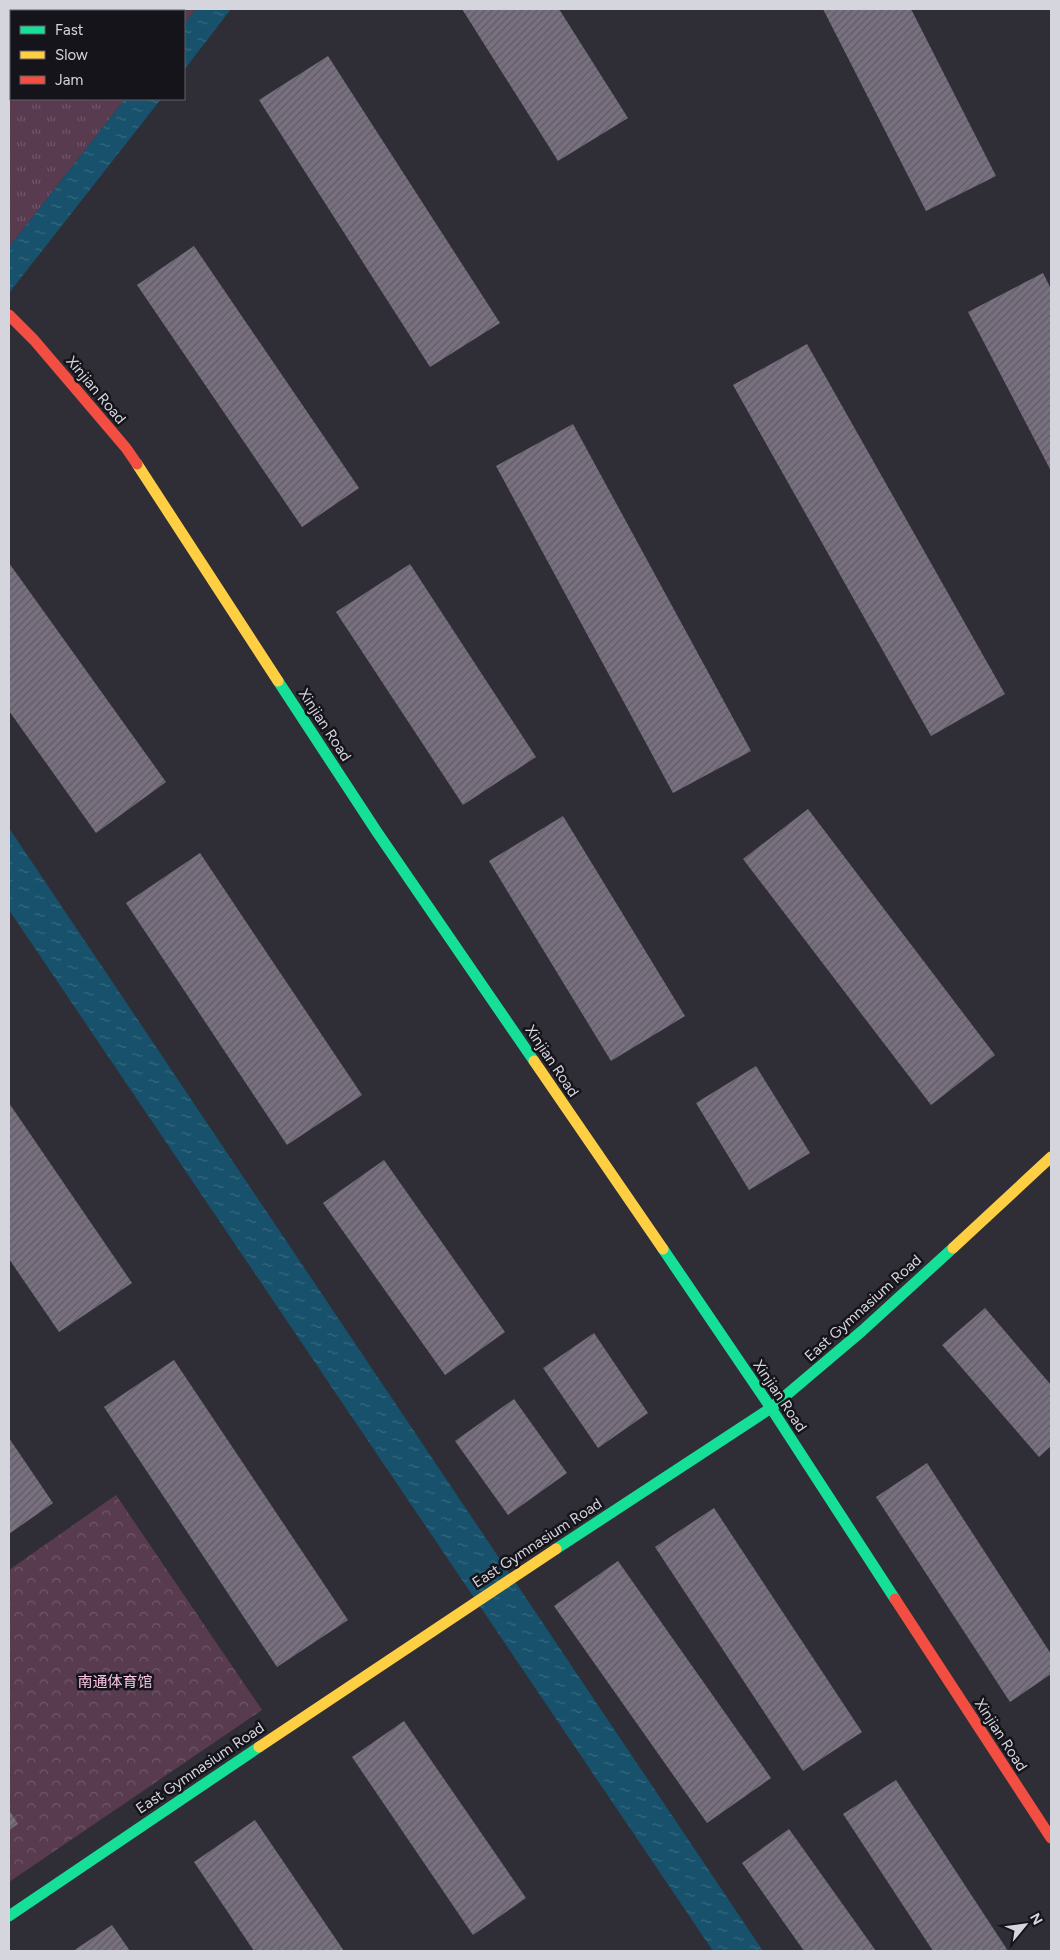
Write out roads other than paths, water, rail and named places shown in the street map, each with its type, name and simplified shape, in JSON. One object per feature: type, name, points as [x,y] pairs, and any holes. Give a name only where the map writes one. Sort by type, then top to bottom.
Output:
[{"type":"street","name":"Xinjian Road","points":[[9,314],[34,340],[126,448],[377,832],[771,1408],[1051,1838]]},
{"type":"street","name":"East Gymnasium Road","points":[[9,1916],[518,1573],[771,1408],[862,1331],[1051,1157]]},
{"type":"water","points":[[196,9],[231,9],[185,69],[185,23]]},
{"type":"water","points":[[124,100],[160,100],[9,293],[9,247]]},
{"type":"water","points":[[9,828],[763,1951],[713,1951],[9,910]]},
{"type":"park label","name":"南通体育馆","points":[[115,1682]]}]
